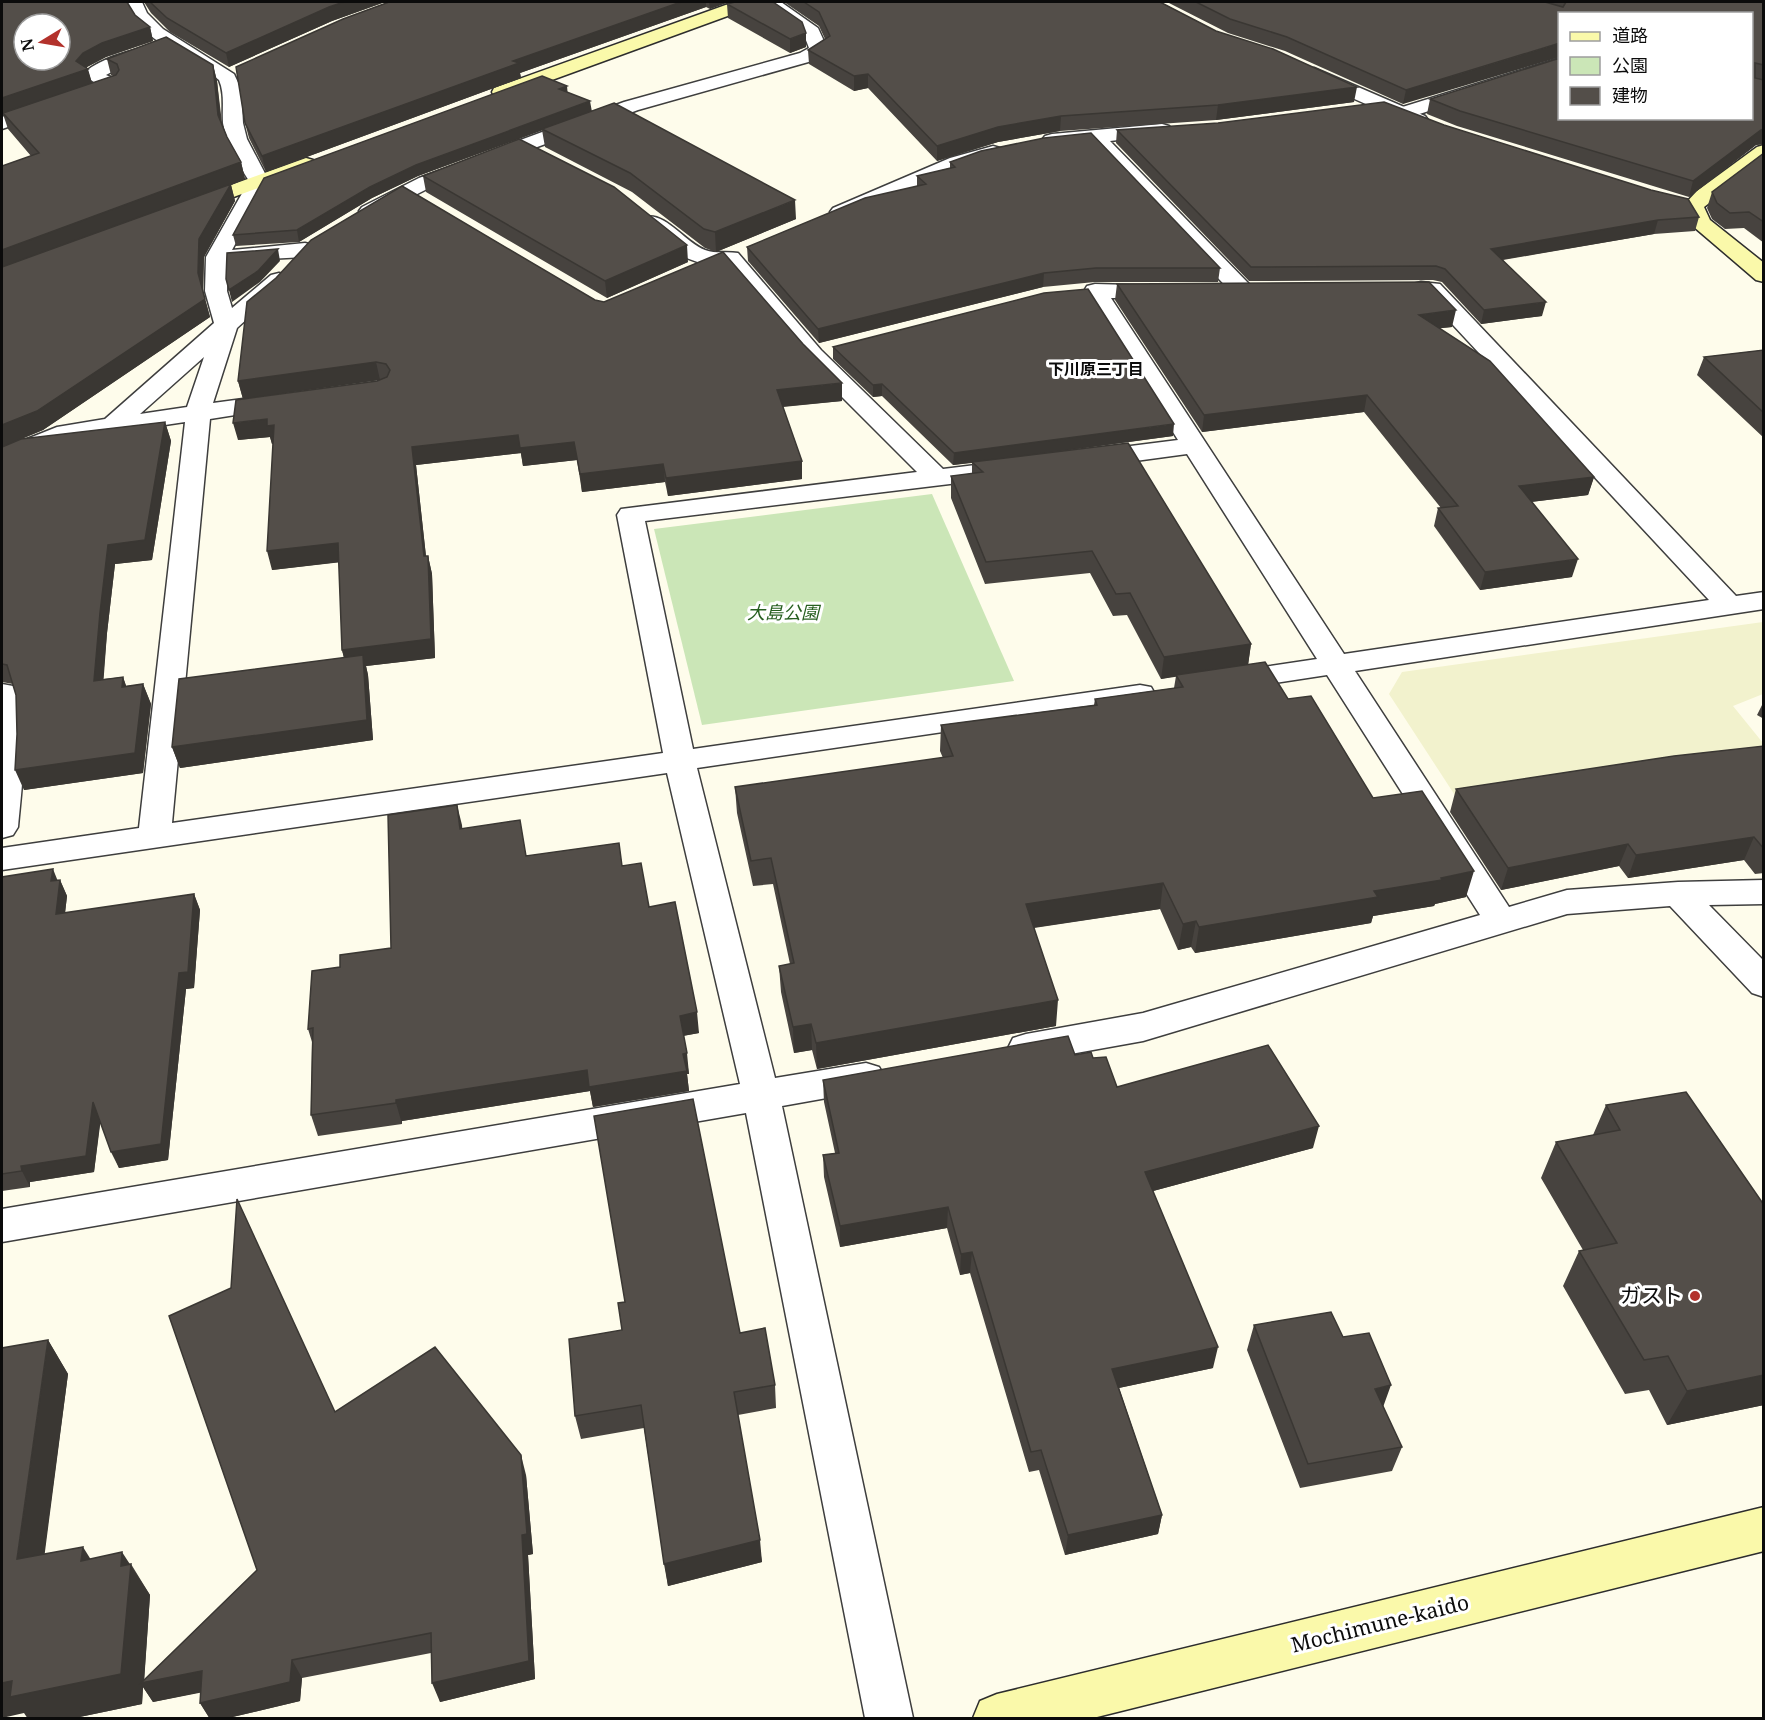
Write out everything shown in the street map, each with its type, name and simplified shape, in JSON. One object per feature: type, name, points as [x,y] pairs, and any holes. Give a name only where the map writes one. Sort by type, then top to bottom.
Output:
[{"type":"street","points":[[134,2],[137,12],[170,45],[203,60],[227,78],[234,99],[233,123],[241,150],[259,181]]},
{"type":"street","points":[[482,99],[749,2]]},
{"type":"street","points":[[352,222],[416,198],[504,153],[631,106],[806,57],[819,50],[812,32],[771,2]]},
{"type":"street","points":[[2,123],[113,85],[92,75],[117,62],[170,45]]},
{"type":"street","points":[[1351,111],[1394,110],[1558,64]]},
{"type":"street","points":[[1299,67],[1440,128]]},
{"type":"street","points":[[227,78],[246,69]]},
{"type":"street","points":[[1029,145],[1060,139],[1176,129]]},
{"type":"street","points":[[1096,137],[1254,290],[1084,292],[1194,446],[1500,920]]},
{"type":"street","points":[[827,217],[957,162],[1008,148]]},
{"type":"street","points":[[1764,151],[1704,195],[1684,204],[1701,223],[1764,275]]},
{"type":"street","points":[[504,153],[553,162]]},
{"type":"street","points":[[172,214],[326,157]]},
{"type":"street","points":[[154,837],[198,412],[226,325],[216,291],[217,257],[259,181]]},
{"type":"street","points":[[633,205],[696,255],[732,256],[825,352],[936,477]]},
{"type":"street","points":[[114,424],[270,289],[314,245],[217,257]]},
{"type":"street","points":[[693,271],[732,256]]},
{"type":"street","points":[[1396,289],[1432,289],[1730,606]]},
{"type":"street","points":[[2,458],[66,432],[300,399]]},
{"type":"street","points":[[890,1719],[760,1096],[680,762],[630,515],[1194,446]]},
{"type":"street","points":[[1207,684],[1764,600]]},
{"type":"street","points":[[2,859],[1172,690]]},
{"type":"street","points":[[2,693],[9,738],[2,827]]},
{"type":"street","points":[[992,1054],[1143,1027],[1567,902],[1678,894],[1764,892]]},
{"type":"street","points":[[1678,894],[1764,984]]},
{"type":"street","points":[[2,1226],[900,1071]]},
{"type":"street","name":"Mochimune-kaido","points":[[997,1719],[1764,1529]]},
{"type":"green space","name":"大島公園","points":[[932,494],[1014,681],[702,725],[654,529]]},
{"type":"green space","points":[[1763,622],[1763,694],[1733,706],[1763,743],[1763,752],[1458,800],[1389,694],[1402,672]]},
{"type":"building","points":[[2,2],[127,2],[135,15],[150,27],[102,43],[83,53],[76,61],[88,69],[2,98]]},
{"type":"building","points":[[150,2],[344,2],[226,53],[167,18]]},
{"type":"building","points":[[389,2],[681,2],[513,61],[519,63],[262,156],[245,123],[236,67],[343,19]]},
{"type":"building","points":[[773,2],[802,22],[806,33],[790,39],[727,4]]},
{"type":"building","points":[[804,2],[1160,2],[1216,31],[1273,49],[1357,87],[1218,105],[1061,116],[998,127],[937,146],[868,74],[854,76],[808,50],[830,36],[819,12]]},
{"type":"building","points":[[1196,2],[1545,2],[1563,7],[1566,2],[1764,2],[1764,65],[1755,63],[1755,78],[1764,80],[1764,129],[1693,181],[1460,111],[1430,99],[1558,59],[1558,120],[1753,120],[1753,12],[1558,12],[1558,44],[1406,90],[1287,37],[1230,19]]},
{"type":"building","points":[[166,37],[213,65],[218,115],[241,162],[2,250],[2,166],[39,153],[3,113],[116,75],[119,70],[117,64],[107,59]]},
{"type":"building","points":[[542,76],[567,86],[559,89],[590,101],[416,165],[370,187],[297,230],[233,235],[264,178]]},
{"type":"building","points":[[1384,102],[1444,125],[1651,190],[1688,199],[1699,217],[1658,220],[1491,249],[1546,302],[1484,310],[1445,269],[1436,266],[1251,267],[1117,130],[1218,123]]},
{"type":"building","points":[[614,103],[795,200],[715,232],[704,229],[630,173],[542,129]]},
{"type":"building","points":[[1091,133],[1220,268],[1096,268],[1044,273],[818,329],[747,247],[865,198],[926,184],[917,176],[955,167],[950,162],[981,151],[1044,138]]},
{"type":"building","points":[[519,139],[614,187],[687,245],[605,281],[423,176]]},
{"type":"building","points":[[1764,153],[1764,222],[1749,212],[1730,213],[1717,203],[1712,192]]},
{"type":"building","points":[[231,184],[199,239],[198,273],[205,299],[37,411],[2,425],[2,267]]},
{"type":"building","points":[[402,186],[595,300],[604,302],[723,252],[803,344],[842,383],[777,390],[802,461],[666,478],[663,464],[580,474],[574,442],[520,448],[518,435],[412,447],[424,556],[428,556],[431,639],[342,650],[338,543],[267,551],[274,425],[267,426],[267,419],[233,423],[236,400],[377,381],[387,377],[390,370],[386,364],[376,362],[238,381],[247,302],[276,278],[311,240]]},
{"type":"building","points":[[278,249],[258,271],[229,290],[226,279],[227,253]]},
{"type":"building","points":[[1429,282],[1456,310],[1419,315],[1490,361],[1594,477],[1519,486],[1578,559],[1485,572],[1438,508],[1458,506],[1367,395],[1204,415],[1117,284]]},
{"type":"building","points":[[1088,289],[1174,424],[954,453],[882,384],[873,385],[833,347],[1044,293]]},
{"type":"building","points":[[1764,350],[1764,413],[1704,357]]},
{"type":"building","points":[[165,422],[145,540],[108,545],[100,613],[94,681],[123,677],[122,687],[143,684],[135,753],[15,770],[16,695],[7,665],[2,664],[2,447],[21,439]]},
{"type":"building","points":[[1128,443],[1251,644],[1164,657],[1130,593],[1116,594],[1092,551],[986,562],[951,476],[983,472],[972,462]]},
{"type":"building","points":[[363,655],[367,720],[172,747],[179,679]]},
{"type":"building","points":[[1265,662],[1288,699],[1311,696],[1373,798],[1422,791],[1474,871],[1441,878],[1442,880],[1374,891],[1378,897],[1199,927],[1196,921],[1183,924],[1163,883],[1026,904],[1058,1000],[816,1043],[811,1024],[793,1027],[779,966],[794,963],[771,858],[751,861],[735,787],[953,756],[941,725],[1097,705],[1095,699],[1183,687],[1176,675]]},
{"type":"building","points":[[1764,746],[1764,849],[1754,837],[1636,855],[1628,844],[1508,868],[1456,789],[1674,756]]},
{"type":"building","points":[[457,805],[460,829],[520,820],[526,856],[619,843],[622,866],[641,863],[649,907],[675,902],[697,1012],[680,1016],[687,1053],[683,1054],[687,1071],[589,1087],[587,1070],[396,1100],[396,1103],[311,1115],[313,1028],[308,1029],[312,971],[340,967],[340,955],[391,948],[388,815]]},
{"type":"building","points":[[53,869],[51,881],[60,880],[56,914],[194,894],[188,972],[179,973],[161,1144],[111,1152],[93,1102],[86,1156],[21,1166],[22,1171],[2,1174],[2,877]]},
{"type":"building","points":[[1068,1036],[1075,1055],[1091,1052],[1093,1058],[1106,1057],[1117,1087],[1268,1045],[1319,1126],[1145,1172],[1218,1347],[1112,1369],[1162,1515],[1068,1535],[1041,1450],[1031,1452],[972,1252],[961,1254],[948,1207],[840,1226],[823,1155],[839,1153],[823,1080]]},
{"type":"building","points":[[1686,1092],[1764,1205],[1764,1375],[1687,1391],[1668,1356],[1644,1360],[1579,1251],[1617,1243],[1556,1142],[1620,1130],[1606,1105]]},
{"type":"building","points":[[693,1099],[740,1333],[765,1328],[775,1385],[734,1392],[760,1540],[664,1564],[641,1405],[575,1416],[569,1339],[622,1330],[618,1303],[625,1302],[594,1116]]},
{"type":"building","points":[[237,1199],[335,1412],[435,1347],[521,1455],[527,1534],[522,1535],[529,1661],[432,1683],[431,1633],[292,1660],[290,1682],[200,1703],[202,1671],[141,1683],[257,1570],[169,1316],[231,1288]]},
{"type":"building","points":[[1331,1312],[1343,1337],[1369,1333],[1391,1385],[1375,1389],[1402,1447],[1308,1464],[1254,1325]]},
{"type":"building","points":[[48,1340],[17,1559],[83,1547],[81,1561],[122,1552],[121,1566],[131,1564],[121,1674],[10,1697],[12,1681],[2,1683],[2,1348]]},
{"type":"place","name":"ガスト","points":[[1695,1296]]},
{"type":"district","name":"下川原三丁目","points":[[1096,369]]}]
